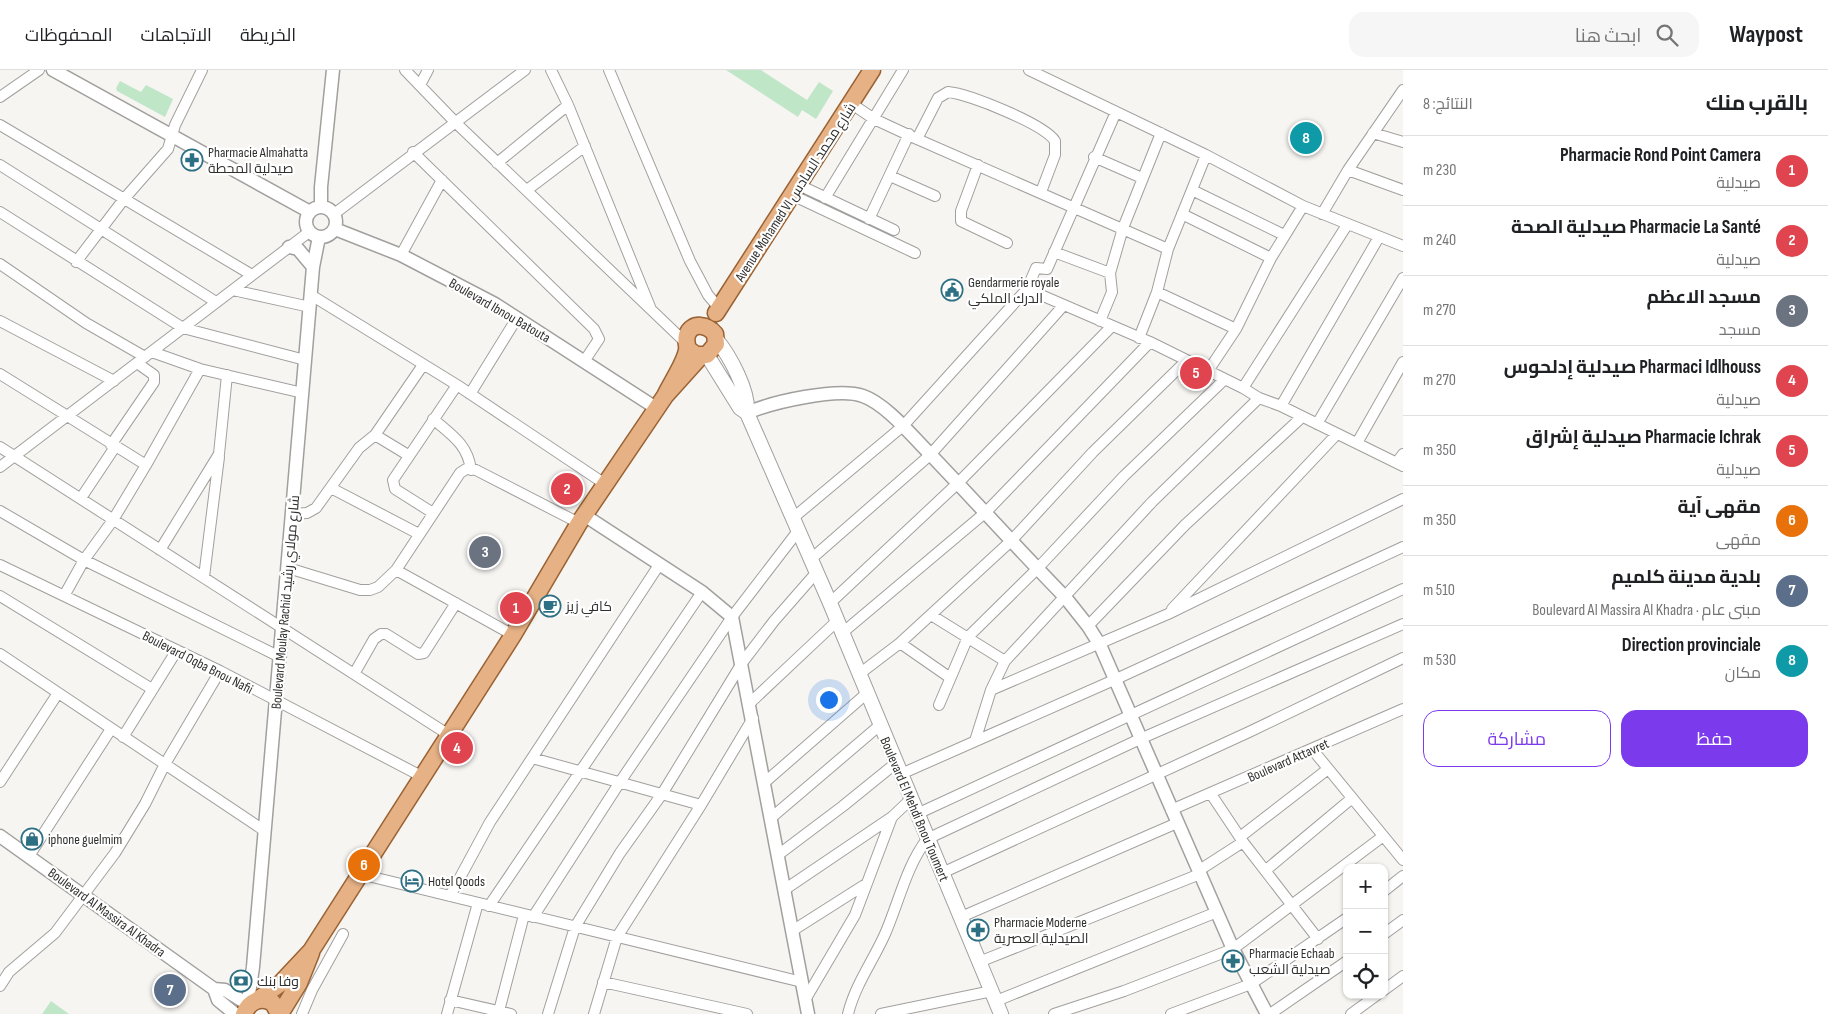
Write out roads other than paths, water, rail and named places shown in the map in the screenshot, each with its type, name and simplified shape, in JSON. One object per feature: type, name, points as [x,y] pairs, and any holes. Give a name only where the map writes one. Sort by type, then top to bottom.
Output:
[{"type":"main road","name":"Avenue Mohamed VI شارع محمد السادس","points":[[696,351],[689,331],[718,311],[872,70]]},
{"type":"main road","name":"Avenue Mohamed VI شارع محمد السادس","points":[[252,1002],[280,984],[311,951],[513,634],[605,484],[696,351],[714,349],[718,311]]},
{"type":"main road","points":[[697,326],[706,326],[733,366],[747,400],[748,413]]},
{"type":"main road","points":[[696,351],[740,408],[748,413]]},
{"type":"main road","name":"Boulevard El Mehdi Bnou Toumert","points":[[748,413],[830,603],[858,675],[996,1002]]},
{"type":"main road","name":"Avenue Mohamed VI شارع محمد السادس","points":[[280,1014],[300,983],[311,951]]},
{"type":"main road","points":[[252,1002],[275,1006],[280,1014]]},
{"type":"street","points":[[0,97],[39,70]]},
{"type":"street","points":[[53,70],[172,138],[316,210],[334,214]]},
{"type":"street","points":[[76,262],[124,199],[168,149],[175,125],[202,70]]},
{"type":"street","points":[[314,235],[306,222],[316,210],[322,178],[333,70]]},
{"type":"street","points":[[405,70],[497,163],[651,311],[696,351]]},
{"type":"street","points":[[420,85],[428,70]]},
{"type":"street","points":[[334,214],[413,152],[456,123],[524,70]]},
{"type":"street","points":[[551,70],[568,105],[651,311]]},
{"type":"street","points":[[609,70],[690,261],[718,311]]},
{"type":"street","points":[[825,198],[903,70]]},
{"type":"street","points":[[1029,70],[1162,133],[1303,206],[1403,246]]},
{"type":"street","points":[[869,218],[913,136],[938,98],[948,92],[1004,111],[1046,131],[1055,141],[1055,155],[1041,192]]},
{"type":"street","points":[[1322,214],[1348,170],[1402,94]]},
{"type":"street","points":[[852,104],[874,119],[1168,249]]},
{"type":"street","points":[[497,163],[568,105]]},
{"type":"street","points":[[499,1011],[529,916],[732,616],[796,525],[902,426],[1027,289],[1036,268],[1046,269],[1116,112]]},
{"type":"street","points":[[0,125],[252,275]]},
{"type":"street","points":[[1100,321],[1112,292],[1110,273],[1122,228],[1162,133]]},
{"type":"street","points":[[1373,133],[1403,142]]},
{"type":"street","points":[[527,190],[585,146]]},
{"type":"street","points":[[413,152],[594,329],[599,339],[585,360]]},
{"type":"street","points":[[1139,338],[1157,292],[1168,249],[1206,155]]},
{"type":"street","points":[[1094,158],[1142,178]]},
{"type":"street","points":[[0,165],[216,302]]},
{"type":"street","points":[[978,165],[960,211],[961,221],[1007,243]]},
{"type":"street","points":[[1348,170],[1403,190]]},
{"type":"street","points":[[890,176],[935,196]]},
{"type":"street","points":[[401,255],[442,180]]},
{"type":"street","points":[[795,190],[825,198],[894,230]]},
{"type":"street","points":[[795,190],[915,253]]},
{"type":"street","points":[[1192,190],[1284,235]]},
{"type":"street","points":[[1208,371],[1236,328],[1271,258],[1303,206]]},
{"type":"street","points":[[0,212],[76,262],[183,328],[306,360]]},
{"type":"street","points":[[0,467],[289,247],[314,235],[328,236],[335,229],[334,214]]},
{"type":"street","points":[[1182,214],[1271,258]]},
{"type":"street","points":[[1244,388],[1347,225]]},
{"type":"street","name":"Boulevard Ibnou Batouta","points":[[335,229],[401,255],[517,318],[585,360],[660,402]]},
{"type":"street","name":"Boulevard Moulay Rachid شارع مولاي رشيد","points":[[252,1002],[255,979],[253,967],[314,266],[314,235]]},
{"type":"street","points":[[1280,406],[1379,237]]},
{"type":"street","points":[[289,247],[304,254],[314,266]]},
{"type":"street","points":[[1054,252],[1110,273]]},
{"type":"street","points":[[0,264],[86,323],[144,357],[303,393]]},
{"type":"street","points":[[1317,424],[1403,278]]},
{"type":"street","points":[[1027,289],[1150,342],[1244,388],[1259,398],[1280,406],[1336,434],[1401,461]]},
{"type":"street","points":[[233,290],[310,301],[457,385],[605,484]]},
{"type":"street","points":[[1157,292],[1236,328]]},
{"type":"street","points":[[548,1014],[575,927],[620,853],[662,794],[742,663],[813,567],[930,455],[1063,306]]},
{"type":"street","points":[[470,394],[517,318]]},
{"type":"street","points":[[0,321],[114,381]]},
{"type":"street","points":[[670,327],[697,326]]},
{"type":"street","points":[[830,603],[958,483],[1112,326]]},
{"type":"street","points":[[750,703],[839,627],[986,512],[1150,342]]},
{"type":"street","points":[[81,498],[154,382],[154,374],[144,357]]},
{"type":"street","points":[[858,675],[900,643],[1011,541],[1093,452],[1186,361]]},
{"type":"street","points":[[1357,443],[1399,377],[1403,362]]},
{"type":"street","points":[[292,514],[311,511],[332,488],[359,448],[375,435],[423,365]]},
{"type":"street","points":[[64,596],[84,560],[113,520],[146,466],[200,369]]},
{"type":"street","points":[[0,374],[68,415],[146,466]]},
{"type":"street","points":[[204,577],[227,375]]},
{"type":"street","points":[[939,705],[949,677],[968,637],[1037,569],[1124,476],[1225,379]]},
{"type":"street","points":[[433,513],[394,486],[396,474],[457,385]]},
{"type":"street","points":[[748,413],[792,400],[834,394],[854,394],[874,402],[902,426],[1065,597],[1100,645],[1233,949],[1268,1014],[1343,964]]},
{"type":"street","points":[[975,742],[991,690],[1005,661],[1152,502],[1259,398]]},
{"type":"street","points":[[1088,626],[1185,526],[1302,417]]},
{"type":"street","points":[[433,420],[460,442],[468,455],[471,470]]},
{"type":"street","points":[[1168,614],[1336,434]]},
{"type":"street","points":[[375,435],[408,455]]},
{"type":"street","points":[[0,447],[449,735]]},
{"type":"street","points":[[160,550],[219,454]]},
{"type":"street","points":[[288,568],[360,590],[370,590],[378,587],[396,570],[460,473],[466,469],[476,470],[582,519],[659,564],[702,592],[732,616],[808,1014]]},
{"type":"street","points":[[332,488],[419,534]]},
{"type":"street","points":[[991,690],[1100,645],[1168,614],[1403,498]]},
{"type":"street","points":[[0,511],[84,560],[280,657]]},
{"type":"street","points":[[778,855],[843,806],[898,769],[975,742],[1403,547]]},
{"type":"street","points":[[450,896],[490,822],[659,564]]},
{"type":"street","name":"Boulevard Oqba Bnou Nafii","points":[[0,565],[220,671],[276,702],[421,776]]},
{"type":"street","points":[[396,570],[513,634]]},
{"type":"street","points":[[917,814],[1403,589]]},
{"type":"street","points":[[489,906],[702,592]]},
{"type":"street","points":[[0,596],[152,689]]},
{"type":"street","points":[[354,674],[374,639],[380,634],[386,634],[418,654],[424,653],[456,603]]},
{"type":"street","points":[[931,614],[1005,661]]},
{"type":"street","points":[[848,1014],[855,991],[885,934],[913,862],[927,839],[1140,739],[1403,624]]},
{"type":"street","points":[[900,643],[949,677]]},
{"type":"street","points":[[123,737],[177,650]]},
{"type":"street","points":[[0,654],[265,831]]},
{"type":"street","points":[[942,873],[1403,658]]},
{"type":"street","points":[[0,986],[9,972],[55,933],[115,854],[220,671]]},
{"type":"street","points":[[0,782],[58,693]]},
{"type":"street","points":[[764,783],[866,694]]},
{"type":"street","name":"Boulevard Attavret","points":[[1171,810],[1212,794],[1403,709]]},
{"type":"street","points":[[594,1014],[617,936],[701,804],[752,718]]},
{"type":"street","points":[[771,818],[880,726]]},
{"type":"street","points":[[30,856],[111,729]]},
{"type":"street","points":[[1312,749],[1382,837],[1403,860]]},
{"type":"street","points":[[532,758],[701,804]]},
{"type":"street","points":[[979,962],[1199,872],[1328,770]]},
{"type":"street","points":[[1212,794],[1241,840],[1318,938]]},
{"type":"street","points":[[784,890],[892,817],[911,799]]},
{"type":"street","points":[[1266,870],[1351,799]]},
{"type":"street","points":[[805,1000],[850,925],[892,817]]},
{"type":"street","points":[[961,917],[1177,823]]},
{"type":"street","name":"Boulevard Al Massira Al Khadra","points":[[0,836],[214,989],[229,992],[252,1002]]},
{"type":"street","points":[[1054,1014],[1124,991],[1233,949],[1382,837]]},
{"type":"street","points":[[360,874],[802,982]]},
{"type":"street","points":[[1388,887],[1403,876]]},
{"type":"street","points":[[792,931],[866,884]]},
{"type":"street","points":[[447,1014],[478,903]]},
{"type":"street","points":[[881,1014],[996,1002],[1217,912]]},
{"type":"street","points":[[1388,931],[1403,920]]},
{"type":"street","points":[[1171,1014],[1251,984],[1343,921]]},
{"type":"street","points":[[302,1014],[312,990],[343,934]]},
{"type":"street","points":[[1388,987],[1403,976]]},
{"type":"street","points":[[603,982],[747,1014]]},
{"type":"street","name":"Boulevard Al Massira Al Khadra","points":[[214,989],[218,1000],[252,1002]]},
{"type":"street","points":[[1351,1014],[1372,999]]},
{"type":"street","points":[[450,1000],[511,1014]]},
{"type":"place","name":"Direction provinciale","points":[[1306,138]]},
{"type":"place","name":"Pharmacie Almahatta صيدلية المحطة","points":[[192,160]]},
{"type":"place","name":"Gendarmerie royale الدرك الملكي","points":[[952,290]]},
{"type":"place","name":"Pharmacie Ichrak صيدلية إشراق","points":[[1196,373]]},
{"type":"place","name":"Pharmacie La Santé صيدلية الصحة","points":[[567,489]]},
{"type":"place","name":"مسجد الاعظم","points":[[485,552]]},
{"type":"place","name":"كافي زيز","points":[[550,606]]},
{"type":"place","name":"Pharmacie Rond Point Camera","points":[[516,608]]},
{"type":"place","name":"Pharmaci Idlhouss صيدلية إدلحوس","points":[[457,748]]},
{"type":"place","name":"iphone guelmim","points":[[32,839]]},
{"type":"place","name":"مقهى آية","points":[[364,865]]},
{"type":"place","name":"Hotel Qoods","points":[[412,881]]},
{"type":"place","name":"Pharmacie Moderne الصيدلية العصرية","points":[[978,930]]},
{"type":"place","name":"Pharmacie Echaab صيدلية الشعب","points":[[1233,961]]},
{"type":"place","name":"وفا بنك","points":[[241,981]]},
{"type":"place","name":"بلدية مدينة كلميم","points":[[170,990]]}]
